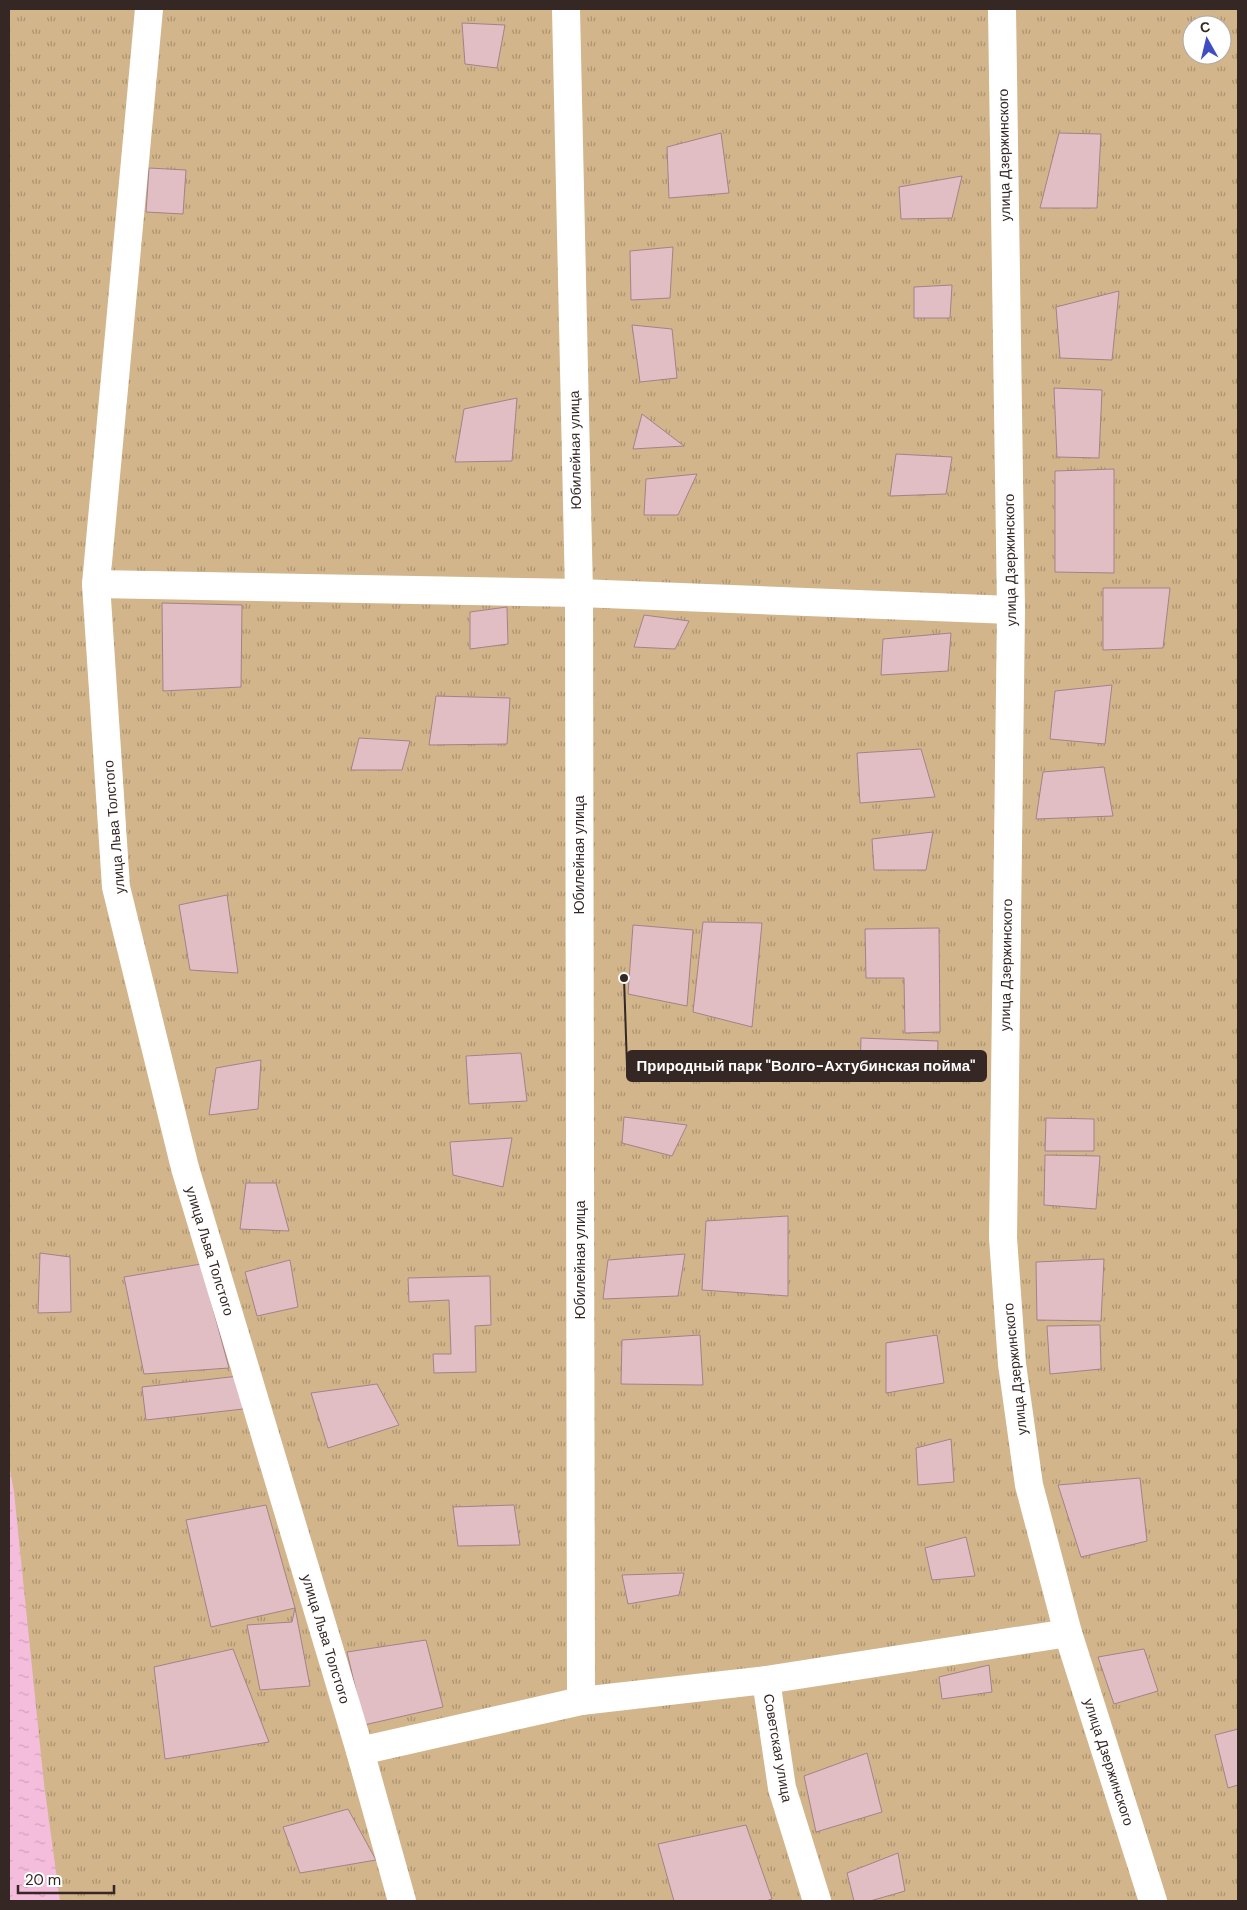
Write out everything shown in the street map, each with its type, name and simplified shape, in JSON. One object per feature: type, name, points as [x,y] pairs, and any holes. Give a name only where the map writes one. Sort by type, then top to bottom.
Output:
[{"type":"street","name":"улица Льва Толстого","points":[[149,9],[96,584],[116,888],[185,1168],[360,1751],[402,1901]]},
{"type":"street","name":"Юбилейная улица","points":[[566,9],[579,593],[580,1701]]},
{"type":"street","name":"улица Дзержинского","points":[[1002,9],[1011,610],[1003,1238],[1012,1364],[1029,1485],[1068,1633],[1153,1901]]},
{"type":"street","points":[[96,584],[579,593],[1011,610]]},
{"type":"street","points":[[360,1751],[580,1701],[766,1680],[1068,1633]]},
{"type":"street","name":"Советская улица","points":[[766,1680],[782,1788],[817,1901]]},
{"type":"green space","points":[[9,9],[1238,9],[1238,1901],[9,1901]]},
{"type":"water","points":[[9,1464],[14,1492],[44,1784],[60,1901],[9,1901]]},
{"type":"building","points":[[462,23],[505,25],[497,68],[465,64]]},
{"type":"building","points":[[721,133],[729,193],[669,198],[667,147]]},
{"type":"building","points":[[1059,133],[1101,134],[1097,208],[1040,208]]},
{"type":"building","points":[[149,168],[186,170],[183,214],[146,212]]},
{"type":"building","points":[[962,176],[952,218],[901,219],[899,187]]},
{"type":"building","points":[[673,247],[670,298],[631,300],[630,251]]},
{"type":"building","points":[[952,285],[950,318],[914,318],[914,287]]},
{"type":"building","points":[[1119,291],[1112,360],[1060,358],[1056,307]]},
{"type":"building","points":[[632,325],[672,329],[677,378],[640,382]]},
{"type":"building","points":[[1054,388],[1102,390],[1099,458],[1057,457]]},
{"type":"building","points":[[517,398],[512,461],[455,462],[464,409]]},
{"type":"building","points":[[642,414],[684,446],[633,449]]},
{"type":"building","points":[[896,454],[952,457],[946,494],[890,496]]},
{"type":"building","points":[[1114,469],[1114,573],[1055,572],[1055,471]]},
{"type":"building","points":[[697,474],[678,515],[644,515],[646,479]]},
{"type":"building","points":[[1103,588],[1170,588],[1163,648],[1103,650]]},
{"type":"building","points":[[162,603],[242,605],[241,687],[163,691]]},
{"type":"building","points":[[507,607],[508,644],[470,649],[470,612]]},
{"type":"building","points":[[644,615],[689,621],[675,649],[634,647]]},
{"type":"building","points":[[951,633],[948,671],[881,675],[883,639]]},
{"type":"building","points":[[1112,685],[1105,744],[1050,739],[1055,691]]},
{"type":"building","points":[[436,696],[510,698],[507,744],[429,745]]},
{"type":"building","points":[[359,738],[410,741],[402,770],[351,770]]},
{"type":"building","points":[[921,749],[935,797],[860,803],[857,753]]},
{"type":"building","points":[[1104,767],[1113,816],[1036,819],[1043,772]]},
{"type":"building","points":[[933,832],[926,870],[874,870],[872,839]]},
{"type":"building","points":[[227,895],[238,973],[190,970],[179,905]]},
{"type":"building","points":[[703,922],[762,923],[752,1027],[693,1012]]},
{"type":"building","points":[[633,925],[693,930],[687,1006],[628,994]]},
{"type":"building","points":[[939,928],[940,1032],[905,1033],[904,978],[866,978],[865,929]]},
{"type":"building","points":[[861,1038],[938,1041],[937,1077],[860,1074]]},
{"type":"building","points":[[521,1053],[527,1101],[469,1104],[466,1056]]},
{"type":"building","points":[[261,1060],[258,1109],[209,1115],[216,1068]]},
{"type":"building","points":[[624,1117],[687,1125],[672,1156],[622,1143]]},
{"type":"building","points":[[1046,1118],[1094,1119],[1094,1151],[1045,1151]]},
{"type":"building","points":[[512,1138],[503,1187],[453,1175],[450,1142]]},
{"type":"building","points":[[1045,1155],[1100,1156],[1096,1209],[1044,1205]]},
{"type":"building","points":[[246,1183],[276,1183],[289,1231],[240,1229]]},
{"type":"building","points":[[788,1216],[788,1296],[702,1290],[706,1221]]},
{"type":"building","points":[[40,1253],[70,1257],[71,1312],[38,1313]]},
{"type":"building","points":[[685,1254],[678,1296],[603,1299],[608,1260]]},
{"type":"building","points":[[1104,1259],[1101,1321],[1037,1320],[1036,1262]]},
{"type":"building","points":[[290,1260],[298,1307],[257,1316],[245,1272]]},
{"type":"building","points":[[201,1264],[229,1368],[144,1374],[124,1277]]},
{"type":"building","points":[[490,1276],[491,1325],[475,1326],[476,1372],[434,1373],[433,1354],[451,1354],[449,1300],[409,1302],[408,1278]]},
{"type":"building","points":[[1100,1325],[1101,1369],[1050,1374],[1047,1326]]},
{"type":"building","points":[[700,1335],[703,1385],[621,1384],[622,1340]]},
{"type":"building","points":[[937,1335],[944,1383],[886,1393],[886,1343]]},
{"type":"building","points":[[239,1376],[243,1409],[146,1420],[142,1387]]},
{"type":"building","points":[[377,1384],[399,1425],[328,1448],[311,1393]]},
{"type":"building","points":[[951,1439],[954,1482],[918,1485],[916,1448]]},
{"type":"building","points":[[1140,1478],[1147,1541],[1081,1557],[1058,1485]]},
{"type":"building","points":[[266,1505],[295,1608],[211,1627],[186,1520]]},
{"type":"building","points":[[514,1505],[520,1545],[458,1546],[453,1507]]},
{"type":"building","points":[[966,1537],[975,1576],[932,1580],[925,1548]]},
{"type":"building","points":[[684,1573],[679,1595],[628,1604],[622,1575]]},
{"type":"building","points":[[295,1608],[310,1686],[260,1690],[247,1625],[292,1622]]},
{"type":"building","points":[[426,1640],[443,1707],[364,1725],[347,1652]]},
{"type":"building","points":[[233,1649],[269,1742],[165,1759],[154,1667]]},
{"type":"building","points":[[1144,1649],[1158,1691],[1114,1704],[1098,1657]]},
{"type":"building","points":[[989,1665],[992,1692],[942,1699],[939,1677]]},
{"type":"building","points":[[1238,1729],[1238,1785],[1228,1788],[1215,1735]]},
{"type":"building","points":[[867,1753],[882,1812],[816,1832],[804,1776]]},
{"type":"building","points":[[348,1809],[376,1860],[300,1873],[283,1827]]},
{"type":"building","points":[[746,1825],[772,1899],[766,1901],[674,1901],[658,1844]]},
{"type":"building","points":[[898,1853],[905,1891],[870,1901],[854,1901],[847,1873]]},
{"type":"place","name":"Природный парк \"Волго-Ахтубинская пойма\"","points":[[624,978]]}]
